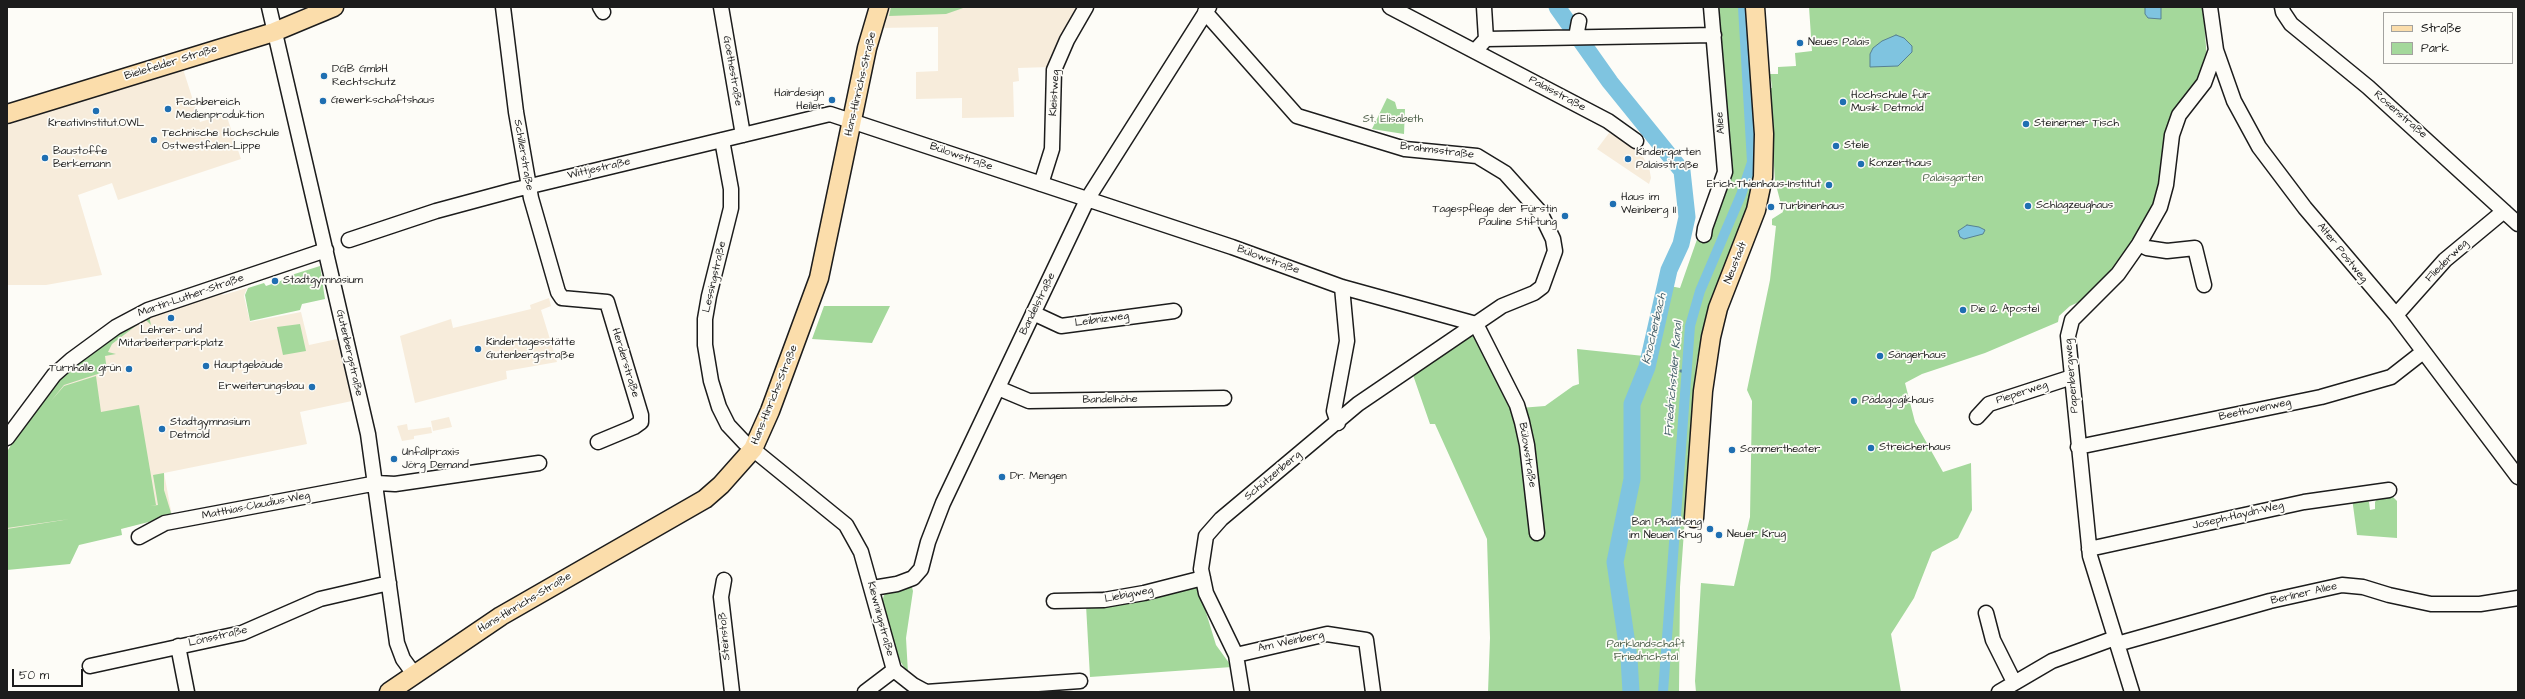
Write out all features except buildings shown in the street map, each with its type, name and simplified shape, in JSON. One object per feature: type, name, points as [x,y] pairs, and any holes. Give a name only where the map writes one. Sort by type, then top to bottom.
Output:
[{"type":"main road","name":"Bielefelder Straße","points":[[7,114],[274,32],[334,7]]},
{"type":"main road","name":"Hans-Hinrichs-Straße","points":[[389,692],[500,616],[705,499],[721,486],[753,449],[770,411],[819,278],[867,48],[879,7]]},
{"type":"main road","name":"Neustadt","points":[[1694,518],[1703,391],[1711,337],[1718,308],[1756,210],[1763,177],[1764,134],[1755,7]]},
{"type":"street","name":"Gutenbergstraße","points":[[269,7],[368,434],[377,483],[397,643],[403,659],[414,674]]},
{"type":"street","name":"Schillerstraße","points":[[503,7],[516,112],[528,186],[556,287],[562,298]]},
{"type":"street","name":"Goethestraße","points":[[721,7],[743,134]]},
{"type":"street","name":"Kleistweg","points":[[1041,184],[1052,149],[1054,70],[1067,40],[1086,7]]},
{"type":"street","name":"Palaisstraße","points":[[1390,7],[1608,121],[1636,141]]},
{"type":"street","points":[[1475,51],[1486,39],[1484,7]]},
{"type":"street","name":"Allee","points":[[1704,235],[1705,228],[1725,172],[1712,7]]},
{"type":"street","name":"Alter Postweg","points":[[2210,7],[2216,50],[2234,101],[2259,148],[2306,208],[2396,316],[2518,478]]},
{"type":"street","name":"Rosenstraße","points":[[2282,7],[2283,12],[2290,24],[2368,87],[2437,148],[2518,224]]},
{"type":"street","name":"Bandelstraße","points":[[873,588],[897,584],[913,578],[921,569],[928,542],[943,503],[1088,198],[1207,10]]},
{"type":"street","name":"Brahmsstraße","points":[[1207,10],[1297,116],[1405,148],[1477,156],[1505,173],[1540,212],[1553,239],[1556,251],[1542,287],[1534,293],[1502,306],[1476,324]]},
{"type":"street","points":[[1575,37],[1579,21]]},
{"type":"street","points":[[1486,39],[1714,35]]},
{"type":"street","name":"Papenbergweg","points":[[2132,692],[2088,549],[2068,336],[2072,320],[2118,274],[2139,244],[2160,207],[2166,185],[2172,135],[2179,115],[2204,83],[2216,50]]},
{"type":"street","name":"Wittjestraße","points":[[349,240],[436,211],[528,186],[743,134],[830,114],[852,120]]},
{"type":"street","name":"Bülowstraße","points":[[852,120],[1041,184],[1088,198],[1342,287],[1476,324],[1517,405],[1522,422],[1527,445],[1537,533]]},
{"type":"street","name":"Lessingstraße","points":[[722,140],[731,189],[731,208],[709,296],[705,319],[705,345],[711,381],[719,407],[736,435],[753,449]]},
{"type":"street","name":"Fliederweg","points":[[2396,316],[2446,260],[2504,211]]},
{"type":"street","points":[[2139,244],[2147,248],[2167,251],[2195,248],[2204,285]]},
{"type":"street","name":"Martin-Luther-Straße","points":[[7,438],[54,375],[71,360],[116,327],[148,310],[326,250]]},
{"type":"street","points":[[1338,422],[1334,411],[1347,341],[1342,287]]},
{"type":"street","name":"Herderstraße","points":[[562,298],[607,302],[641,415],[641,422],[634,427],[598,442]]},
{"type":"street","name":"Leibnizweg","points":[[1033,313],[1061,326],[1174,311]]},
{"type":"street","name":"Schützenberg","points":[[1242,692],[1236,655],[1206,593],[1201,570],[1203,547],[1206,536],[1214,526],[1358,404],[1476,324]]},
{"type":"street","name":"Beethovenweg","points":[[2078,447],[2321,397],[2391,377],[2423,352]]},
{"type":"street","name":"Pieperweg","points":[[1977,417],[1989,404],[2072,377]]},
{"type":"street","name":"Bandelhöhe","points":[[998,388],[1029,401],[1224,398]]},
{"type":"street","name":"Kiewningstraße","points":[[753,449],[846,525],[861,552],[873,588],[894,670],[913,685],[926,692],[1080,681]]},
{"type":"street","points":[[377,483],[395,484],[539,463]]},
{"type":"street","name":"Matthias-Claudius-Weg","points":[[139,537],[165,523],[377,483]]},
{"type":"street","name":"Joseph-Haydn-Weg","points":[[2088,549],[2304,502],[2388,490]]},
{"type":"street","name":"Liebigweg","points":[[1054,601],[1104,600],[1144,593],[1203,578]]},
{"type":"street","name":"Steinstoß","points":[[724,580],[721,597],[732,692]]},
{"type":"street","name":"Lönsstraße","points":[[90,666],[242,633],[320,599],[389,583]]},
{"type":"street","name":"Berliner Allee","points":[[1999,692],[2052,661],[2116,641],[2342,585],[2363,586],[2389,595],[2431,604],[2480,604],[2518,598]]},
{"type":"street","points":[[1986,613],[1987,624],[1998,652],[2014,682]]},
{"type":"street","name":"Am Weinberg","points":[[1236,655],[1327,634],[1366,640],[1372,692]]},
{"type":"street","points":[[178,646],[187,692]]},
{"type":"street","points":[[865,692],[894,670]]},
{"type":"shaded area","points":[[885,7],[1078,7],[1050,57],[1050,67],[1018,68],[1019,81],[1013,82],[1014,117],[962,118],[962,98],[916,99],[916,72],[938,71],[938,27],[879,28]]},
{"type":"shaded area","points":[[183,69],[200,122],[226,114],[241,159],[118,200],[112,183],[78,195],[102,275],[46,285],[7,285],[7,125]]},
{"type":"shaded area","name":"Kindergarten Palaisstraße","points":[[1609,133],[1636,145],[1649,167],[1651,178],[1649,184],[1597,149]]},
{"type":"shaded area","name":"Stadtgymnasium Detmold","points":[[247,288],[244,296],[250,322],[301,312],[309,345],[337,339],[352,401],[300,412],[307,444],[164,473],[172,516],[7,557],[7,451],[55,384],[83,359],[144,318],[221,293],[223,295]]},
{"type":"shaded area","name":"Kindertagesstätte Gutenbergstraße","points":[[549,298],[551,306],[541,310],[557,362],[506,371],[507,379],[415,403],[400,336],[451,319],[453,328],[531,309],[530,305]]},
{"type":"shaded area","points":[[449,417],[452,427],[433,431],[431,421]]},
{"type":"shaded area","points":[[407,424],[408,430],[431,427],[432,433],[414,436],[414,439],[402,441],[397,426]]},
{"type":"green space","points":[[891,7],[966,7],[946,14],[889,16]]},
{"type":"green space","name":"Parklandschaft Friedrichstal","points":[[1714,7],[1749,7],[1757,150],[1753,193],[1709,307],[1696,364],[1680,587],[1679,692],[1488,692],[1490,638],[1487,539],[1435,424],[1430,424],[1413,375],[1473,333],[1520,408],[1545,406],[1573,386],[1579,384],[1577,349],[1644,356],[1645,344],[1660,284],[1680,288],[1723,172]]},
{"type":"green space","name":"Palaisgarten","points":[[1809,7],[2203,7],[2207,60],[2201,77],[2178,107],[2156,205],[2116,269],[2088,298],[2070,306],[2059,316],[2058,322],[1985,353],[1922,374],[1905,383],[1915,422],[1943,472],[1971,463],[1972,510],[1958,538],[1932,552],[1914,598],[1891,634],[1901,692],[1696,692],[1695,681],[1701,583],[1734,586],[1750,517],[1752,401],[1747,390],[1770,280],[1776,226],[1772,225],[1772,219],[1783,212],[1775,181],[1769,88],[1772,88],[1771,80],[1768,74],[1778,74],[1778,67],[1796,66],[1795,53],[1812,51]]},
{"type":"green space","name":"St. Elisabeth","points":[[1387,98],[1395,102],[1397,109],[1405,109],[1404,134],[1372,129]]},
{"type":"green space","points":[[320,266],[325,299],[302,304],[300,310],[250,321],[245,295],[248,288],[264,283],[266,286],[286,279],[285,277]]},
{"type":"green space","points":[[824,306],[890,306],[872,343],[812,339]]},
{"type":"green space","name":"Stadtgymnasium Detmold","points":[[149,316],[151,325],[145,319],[112,344],[108,352],[116,354],[105,356],[107,371],[64,385],[51,401],[64,386],[96,376],[101,412],[139,405],[156,505],[150,506],[158,505],[153,475],[164,473],[164,490],[172,516],[121,529],[122,535],[79,545],[70,564],[7,570],[7,529],[70,519],[7,528],[7,452],[15,438],[61,378],[126,328]]},
{"type":"green space","points":[[300,324],[306,351],[283,355],[277,327]]},
{"type":"green space","points":[[2389,493],[2397,501],[2397,538],[2357,535],[2352,498],[2364,497],[2369,502],[2370,510],[2375,509],[2375,502],[2381,494]]},
{"type":"green space","points":[[1197,583],[1216,645],[1232,667],[1090,677],[1086,605]]},
{"type":"green space","points":[[911,584],[913,591],[906,638],[908,673],[896,655],[882,602],[884,595],[889,590]]},
{"type":"water","points":[[2145,7],[2161,7],[2161,19],[2148,18],[2145,14]]},
{"type":"water","points":[[1896,35],[1904,38],[1912,46],[1912,52],[1898,66],[1870,67],[1870,54],[1873,48],[1882,41]]},
{"type":"water","points":[[1967,225],[1979,227],[1985,230],[1983,234],[1964,239],[1960,237],[1958,231]]},
{"type":"waterway","name":"Knochenbach","points":[[1557,7],[1610,82],[1682,171],[1687,217],[1681,244],[1669,270],[1647,367],[1632,404],[1632,479],[1615,562],[1629,658],[1631,692]]},
{"type":"waterway","name":"Friedrichstaler Kanal","points":[[1663,692],[1690,326],[1700,291],[1741,195],[1752,162],[1743,7]]},
{"type":"waterway","name":"Friedrichstaler Kanal","points":[[1681,371],[1686,372]]},
{"type":"place","name":"Neues Palais","points":[[1800,43]]},
{"type":"place","name":"DGB GmbH Rechtschutz","points":[[324,76]]},
{"type":"place","name":"Hairdesign Heiler","points":[[832,100]]},
{"type":"place","name":"Gewerkschaftshaus","points":[[323,101]]},
{"type":"place","name":"Hochschule für Musik Detmold","points":[[1843,102]]},
{"type":"place","name":"Fachbereich Medienproduktion","points":[[168,109]]},
{"type":"place","name":"KreativInstitut.OWL","points":[[96,111]]},
{"type":"place","name":"Steinerner Tisch","points":[[2026,124]]},
{"type":"place","name":"Technische Hochschule Ostwestfalen-Lippe","points":[[154,140]]},
{"type":"place","name":"Stele","points":[[1836,146]]},
{"type":"place","name":"Baustoffe Berkemann","points":[[45,158]]},
{"type":"place","name":"Kindergarten Palaisstraße","points":[[1628,159]]},
{"type":"place","name":"Konzerthaus","points":[[1861,164]]},
{"type":"place","name":"Erich-Thienhaus-Institut","points":[[1829,185]]},
{"type":"place","name":"Haus im Weinberg II","points":[[1613,204]]},
{"type":"place","name":"Schlagzeughaus","points":[[2028,206]]},
{"type":"place","name":"Turbinenhaus","points":[[1771,207]]},
{"type":"place","name":"Tagespflege der Fürstin Pauline Stiftung","points":[[1565,216]]},
{"type":"place","name":"Stadtgymnasium","points":[[275,281]]},
{"type":"place","name":"Die 12 Apostel","points":[[1963,310]]},
{"type":"place","name":"Lehrer- und Mitarbeiterparkplatz","points":[[171,318]]},
{"type":"place","name":"Kindertagesstätte Gutenbergstraße","points":[[478,349]]},
{"type":"place","name":"Sängerhaus","points":[[1880,356]]},
{"type":"place","name":"Hauptgebäude","points":[[206,366]]},
{"type":"place","name":"Turnhalle grün","points":[[129,369]]},
{"type":"place","name":"Erweiterungsbau","points":[[312,387]]},
{"type":"place","name":"Pädagogikhaus","points":[[1854,401]]},
{"type":"place","name":"Stadtgymnasium Detmold","points":[[162,429]]},
{"type":"place","name":"Streicherhaus","points":[[1871,448]]},
{"type":"place","name":"Sommertheater","points":[[1732,450]]},
{"type":"place","name":"Unfallpraxis Jörg Demand","points":[[394,459]]},
{"type":"place","name":"Dr. Mengen","points":[[1002,477]]},
{"type":"place","name":"Ban Phaithong im Neuen Krug","points":[[1710,529]]},
{"type":"place","name":"Neuer Krug","points":[[1719,535]]}]
